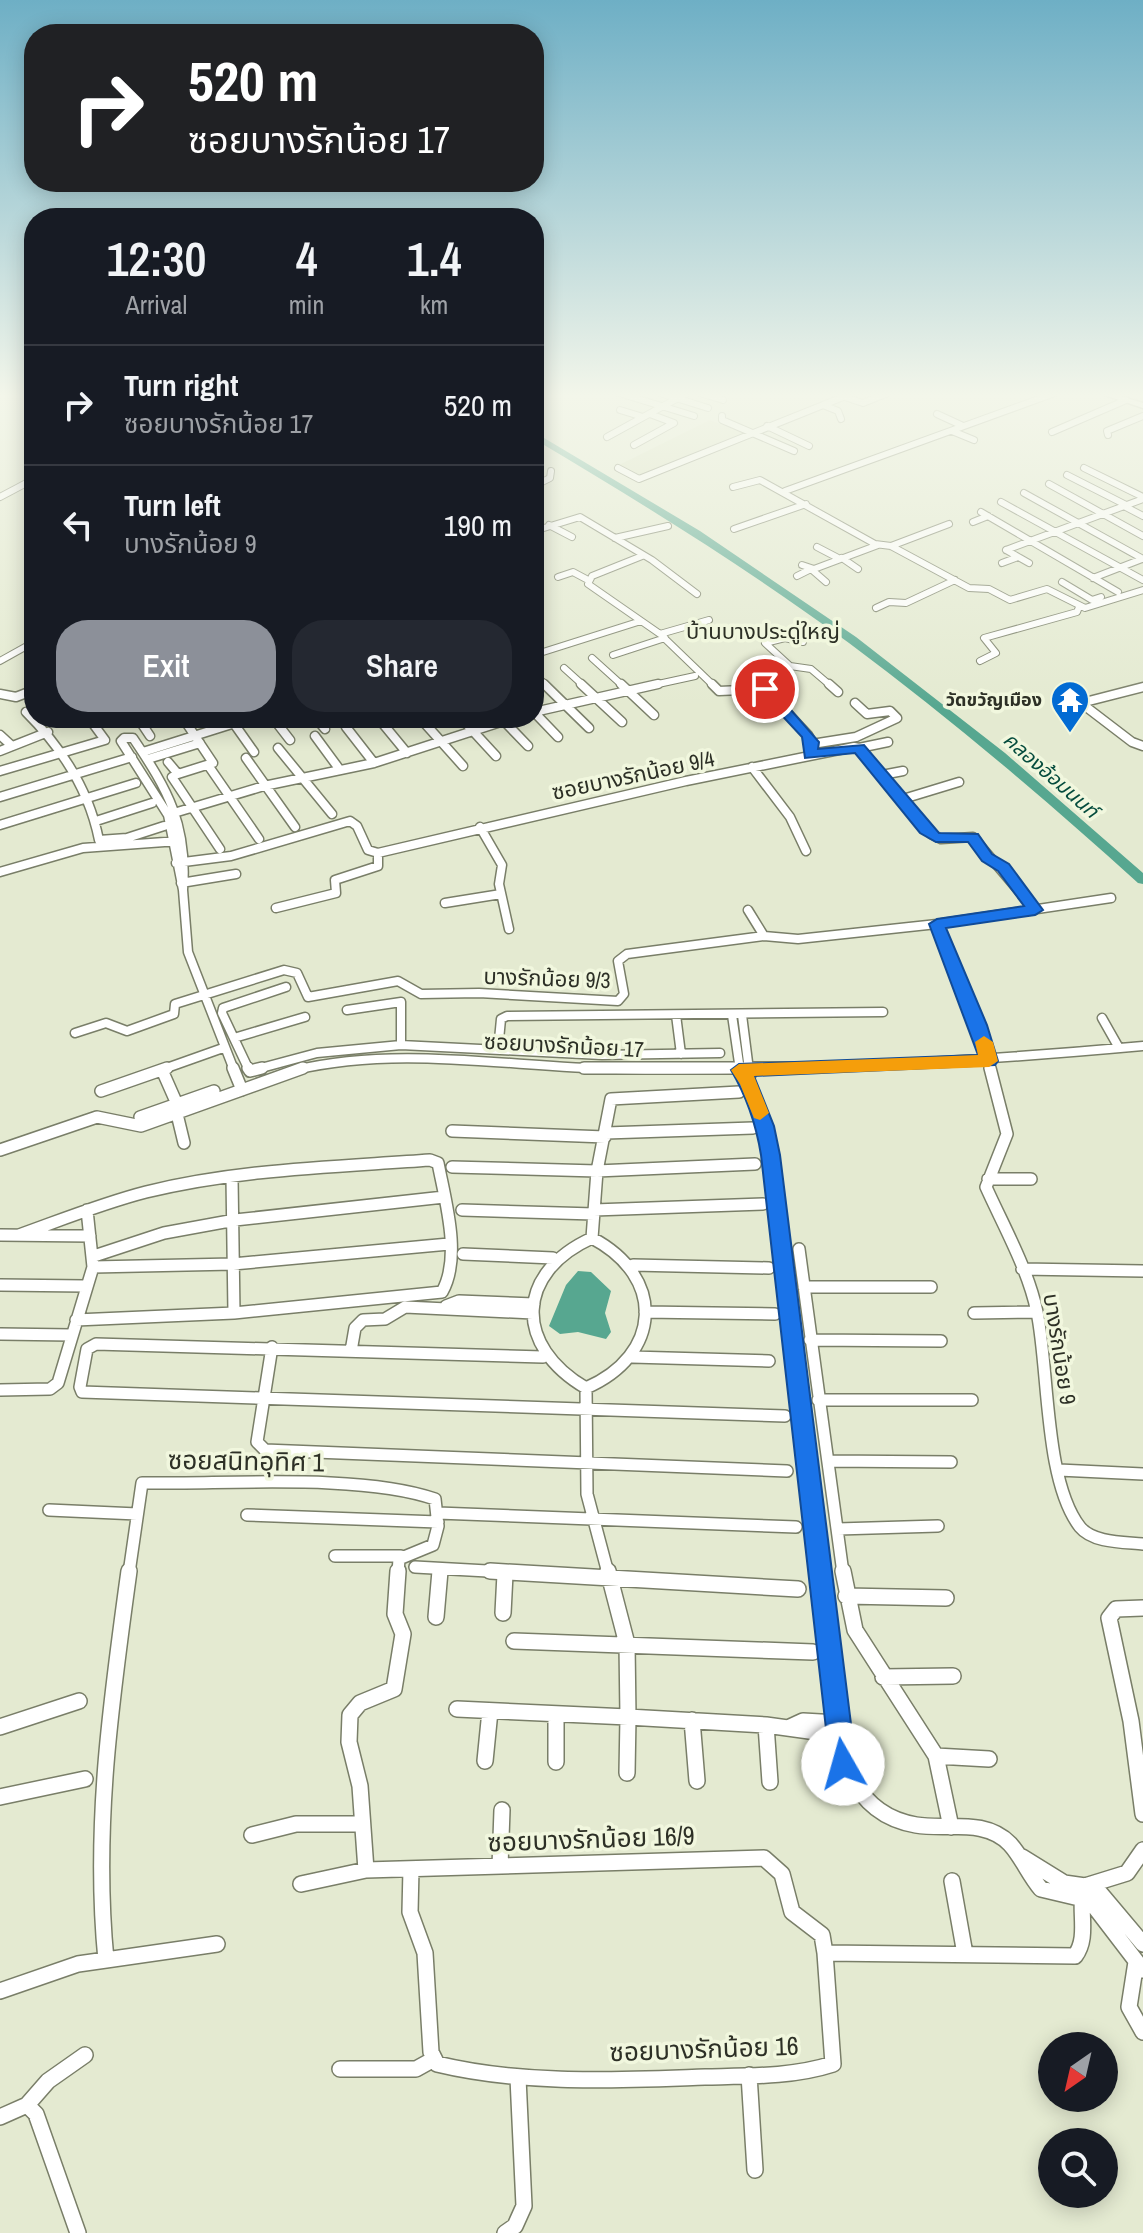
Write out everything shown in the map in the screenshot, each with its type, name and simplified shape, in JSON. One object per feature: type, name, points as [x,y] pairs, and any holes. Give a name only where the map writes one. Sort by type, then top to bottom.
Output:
[{"type":"street","points":[[795,497],[878,545]]},
{"type":"street","points":[[1032,497],[1143,559]]},
{"type":"street","points":[[1073,497],[1143,536]]},
{"type":"street","points":[[1109,497],[1143,516]]},
{"type":"street","points":[[1029,563],[1006,550],[1143,498]]},
{"type":"street","points":[[1001,502],[1143,580]]},
{"type":"street","points":[[734,529],[806,504]]},
{"type":"street","points":[[973,522],[985,514],[1118,592],[1092,600],[1062,582]]},
{"type":"street","points":[[544,527],[580,517],[652,560],[697,594]]},
{"type":"street","points":[[891,546],[949,524]]},
{"type":"street","points":[[549,525],[572,537]]},
{"type":"street","points":[[615,538],[668,526]]},
{"type":"street","points":[[797,576],[878,545],[891,546],[955,580],[975,589],[989,589],[1010,600],[1047,589],[1079,607],[1143,590]]},
{"type":"street","points":[[817,547],[858,569]]},
{"type":"street","points":[[588,580],[642,556]]},
{"type":"street","points":[[1002,563],[1018,557]]},
{"type":"street","points":[[1093,578],[1143,559]]},
{"type":"street","points":[[802,565],[826,582]]},
{"type":"street","points":[[558,577],[573,572],[588,580],[588,584],[662,636],[719,691],[758,687],[790,666]]},
{"type":"street","points":[[876,608],[889,602],[906,603],[955,580]]},
{"type":"street","points":[[980,661],[997,652],[984,642],[984,638],[1077,612],[1079,607]]},
{"type":"street","points":[[613,655],[709,620]]},
{"type":"street","points":[[544,652],[641,621]]},
{"type":"street","points":[[803,642],[785,638],[764,644],[790,666],[811,669],[838,692]]},
{"type":"street","points":[[0,661],[24,648]]},
{"type":"street","points":[[592,658],[654,715]]},
{"type":"street","points":[[564,668],[622,722]]},
{"type":"street","points":[[544,710],[695,676]]},
{"type":"street","points":[[544,684],[589,728]]},
{"type":"street","points":[[758,687],[770,693],[812,744],[810,755]]},
{"type":"street","points":[[1143,687],[1081,703],[1132,742],[1143,746]]},
{"type":"street","points":[[0,694],[16,697],[24,694]]},
{"type":"street","points":[[855,703],[880,727]]},
{"type":"street","points":[[812,744],[856,737],[897,717],[890,711],[867,714]]},
{"type":"street","points":[[544,722],[558,737]]},
{"type":"street","points":[[44,728],[86,799],[96,821],[98,838],[104,840],[164,826]]},
{"type":"street","points":[[0,771],[105,740],[96,728]]},
{"type":"street","points":[[144,728],[150,736]]},
{"type":"street","points":[[168,762],[178,774],[212,764],[190,728]]},
{"type":"street","points":[[145,756],[198,740],[220,728]]},
{"type":"street","points":[[236,728],[264,786],[295,827]]},
{"type":"street","points":[[281,728],[290,740]]},
{"type":"street","points":[[347,728],[374,763]]},
{"type":"street","points":[[386,728],[407,753]]},
{"type":"street","points":[[428,728],[463,766]]},
{"type":"street","points":[[168,815],[264,786],[374,763],[478,728]]},
{"type":"street","points":[[510,728],[528,746]]},
{"type":"street","points":[[472,730],[496,756]]},
{"type":"street","points":[[0,751],[48,732]]},
{"type":"street","points":[[0,735],[12,746]]},
{"type":"street","points":[[315,736],[340,770]]},
{"type":"street","points":[[183,885],[188,862],[179,812],[133,738],[124,738],[121,741],[168,815],[183,885],[188,952],[202,995],[242,1090]]},
{"type":"street","name":"ซอยบางรักน้อย 9/4","points":[[378,853],[480,827],[752,767],[888,742]]},
{"type":"street","points":[[278,748],[332,814]]},
{"type":"street","points":[[859,748],[928,832],[973,837],[987,857],[1003,867],[1035,910]]},
{"type":"street","points":[[0,797],[132,757]]},
{"type":"street","points":[[752,767],[790,817],[806,851]]},
{"type":"street","points":[[210,768],[259,839]]},
{"type":"street","points":[[882,775],[903,771]]},
{"type":"street","points":[[172,777],[220,849]]},
{"type":"street","points":[[903,799],[959,782]]},
{"type":"street","points":[[0,825],[136,783]]},
{"type":"street","points":[[96,821],[152,803]]},
{"type":"street","points":[[176,863],[231,856],[350,821],[357,826],[368,850],[378,853],[378,866],[335,880],[336,893],[276,908]]},
{"type":"street","points":[[480,827],[502,865],[501,894],[509,929]]},
{"type":"street","points":[[0,872],[40,863],[83,848],[185,840]]},
{"type":"street","points":[[183,885],[236,874]]},
{"type":"street","points":[[445,903],[501,894]]},
{"type":"street","name":"บางรักน้อย 9/3","points":[[75,1033],[106,1023],[127,1031],[166,1019],[174,1014],[175,1004],[292,970],[308,997],[398,981],[421,994],[479,993],[618,1001],[624,994],[620,956],[764,936],[798,939],[937,924],[1111,898]]},
{"type":"street","points":[[748,910],[764,936]]},
{"type":"street","points":[[937,924],[979,1025],[1007,1134],[1006,1144],[988,1179],[1031,1179]]},
{"type":"street","points":[[286,987],[223,1008],[222,1013],[250,1071],[317,1053],[401,1045],[602,1055],[720,1053]]},
{"type":"street","points":[[347,1010],[401,1002],[401,1045]]},
{"type":"street","points":[[498,1050],[503,1017],[883,1012]]},
{"type":"street","points":[[676,1015],[681,1054]]},
{"type":"street","points":[[737,1015],[745,1078],[765,1126],[771,1155],[838,1729],[843,1764],[851,1784],[868,1804],[908,1823],[993,1831],[1020,1856],[1041,1889],[1082,1892],[1113,1905],[1143,1944]]},
{"type":"street","points":[[234,1038],[305,1017]]},
{"type":"street","points":[[1102,1018],[1119,1048]]},
{"type":"street","name":"ซอยบางรักน้อย 17","points":[[0,1150],[97,1117],[108,1116],[132,1127],[291,1071],[345,1061],[458,1060],[745,1078],[989,1061],[1143,1046]]},
{"type":"street","points":[[101,1091],[223,1048]]},
{"type":"street","points":[[162,1070],[177,1109],[184,1143]]},
{"type":"street","points":[[592,1238],[597,1171],[606,1135],[609,1102],[615,1097],[745,1078]]},
{"type":"street","points":[[140,1117],[177,1109],[214,1091]]},
{"type":"street","points":[[452,1131],[606,1135],[753,1128]]},
{"type":"street","points":[[19,1235],[146,1192],[232,1178],[435,1160],[444,1197],[449,1244],[448,1284],[442,1292],[234,1313],[76,1320]]},
{"type":"street","points":[[452,1167],[597,1171],[755,1164]]},
{"type":"street","points":[[232,1178],[234,1313]]},
{"type":"street","name":"บางรักน้อย 9","points":[[988,1179],[986,1187],[1037,1312],[1059,1470]]},
{"type":"street","points":[[93,1262],[164,1233],[235,1220],[444,1197]]},
{"type":"street","points":[[462,1210],[594,1212],[763,1204]]},
{"type":"street","points":[[0,1390],[54,1387],[93,1262],[87,1210]]},
{"type":"street","points":[[0,1235],[90,1236]]},
{"type":"street","points":[[592,1238],[617,1249],[633,1265],[643,1290],[645,1312],[632,1357],[611,1379],[586,1388],[557,1373],[543,1357],[533,1309],[542,1274],[553,1258],[577,1242],[592,1238]]},
{"type":"street","points":[[93,1262],[233,1264],[449,1244]]},
{"type":"street","points":[[799,1249],[846,1596],[855,1630],[936,1756],[951,1827]]},
{"type":"street","points":[[463,1254],[553,1258]]},
{"type":"street","points":[[633,1265],[769,1268]]},
{"type":"street","points":[[1022,1269],[1143,1271]]},
{"type":"street","points":[[0,1285],[85,1286]]},
{"type":"street","points":[[804,1287],[931,1287]]},
{"type":"street","points":[[351,1351],[355,1328],[363,1320],[385,1319],[405,1307],[533,1309]]},
{"type":"street","points":[[645,1312],[775,1314]]},
{"type":"street","points":[[974,1313],[1037,1312]]},
{"type":"street","points":[[0,1334],[71,1335]]},
{"type":"street","points":[[810,1340],[941,1341]]},
{"type":"street","points":[[543,1357],[272,1347],[90,1345],[80,1387],[82,1392],[785,1416]]},
{"type":"street","points":[[272,1347],[257,1442],[265,1450],[787,1471]]},
{"type":"street","points":[[632,1357],[769,1361]]},
{"type":"street","points":[[586,1388],[584,1462],[594,1520],[627,1644],[627,1773]]},
{"type":"street","points":[[818,1400],[972,1400]]},
{"type":"street","points":[[828,1461],[951,1462]]},
{"type":"street","points":[[1143,1474],[1059,1470],[1069,1508],[1081,1529],[1096,1538],[1143,1544]]},
{"type":"street","name":"ซอยสนิทอุทิศ 1","points":[[106,1960],[101,1896],[101,1802],[142,1483],[418,1492],[432,1496],[438,1517]]},
{"type":"street","points":[[49,1510],[137,1514]]},
{"type":"street","points":[[247,1515],[594,1520],[796,1527]]},
{"type":"street","points":[[335,1556],[401,1556],[431,1548],[438,1517]]},
{"type":"street","points":[[838,1529],[938,1526]]},
{"type":"street","points":[[366,1870],[360,1786],[349,1742],[350,1715],[360,1703],[394,1689],[403,1634],[395,1614],[401,1556]]},
{"type":"street","points":[[415,1567],[798,1589]]},
{"type":"street","points":[[436,1617],[440,1569]]},
{"type":"street","points":[[503,1613],[505,1574]]},
{"type":"street","points":[[846,1596],[946,1598]]},
{"type":"street","points":[[1143,1608],[1116,1609],[1109,1618],[1131,1721],[1143,1814]]},
{"type":"street","points":[[514,1641],[813,1652]]},
{"type":"street","points":[[883,1677],[953,1676]]},
{"type":"street","points":[[0,1727],[79,1701]]},
{"type":"street","points":[[457,1709],[692,1720],[790,1727],[804,1732],[838,1729]]},
{"type":"street","points":[[485,1761],[490,1711]]},
{"type":"street","points":[[556,1715],[556,1762]]},
{"type":"street","points":[[692,1720],[697,1781]]},
{"type":"street","points":[[766,1725],[770,1782]]},
{"type":"street","points":[[936,1756],[989,1759]]},
{"type":"street","points":[[0,1797],[85,1779]]},
{"type":"street","points":[[500,1866],[502,1810]]},
{"type":"street","points":[[252,1835],[296,1824],[361,1824]]},
{"type":"street","points":[[1082,1892],[1127,1873],[1143,1850]]},
{"type":"street","name":"ซอยบางรักน้อย 16/9","points":[[301,1884],[366,1870],[764,1858],[778,1865],[786,1880],[792,1912],[822,1935],[825,1953]]},
{"type":"street","points":[[340,2069],[416,2069],[434,2059],[425,1953],[410,1912],[411,1869]]},
{"type":"street","points":[[952,1881],[965,1954]]},
{"type":"street","points":[[825,1953],[1075,1956],[1083,1942],[1082,1892]]},
{"type":"street","points":[[1082,1892],[1105,1916],[1140,1966],[1126,2004],[1132,2019],[1143,2032]]},
{"type":"street","points":[[0,1991],[78,1964],[217,1944]]},
{"type":"street","name":"ซอยบางรักน้อย 16","points":[[434,2059],[449,2067],[518,2078],[821,2071],[833,2064],[825,1953]]},
{"type":"street","points":[[0,2117],[27,2105],[48,2081],[85,2055]]},
{"type":"street","points":[[749,2075],[755,2170]]},
{"type":"street","points":[[505,2233],[515,2226],[524,2206],[518,2078]]},
{"type":"street","points":[[27,2105],[36,2114],[78,2233]]},
{"type":"water","points":[[578,1271],[591,1272],[611,1291],[605,1313],[611,1332],[606,1339],[578,1332],[560,1334],[549,1326],[566,1285]]},
{"type":"waterway","name":"คลองอ้อมนนท์","points":[[639,497],[775,585],[852,640],[1001,755],[1143,880]]},
{"type":"slow traffic","points":[[760,1113],[748,1081],[739,1070],[989,1061],[984,1042]]},
{"type":"place","name":"วัดขวัญเมือง","points":[[1070,734]]},
{"type":"district","name":"บ้านบางประดู่ใหญ่","points":[[763,631]]},
{"type":"route","points":[[765,689],[808,735],[812,742],[810,755],[859,748],[930,835],[936,838],[973,837],[987,857],[1003,867],[1035,910],[937,924],[979,1025],[989,1061],[739,1070],[748,1081],[765,1126],[771,1155],[843,1764]]}]
